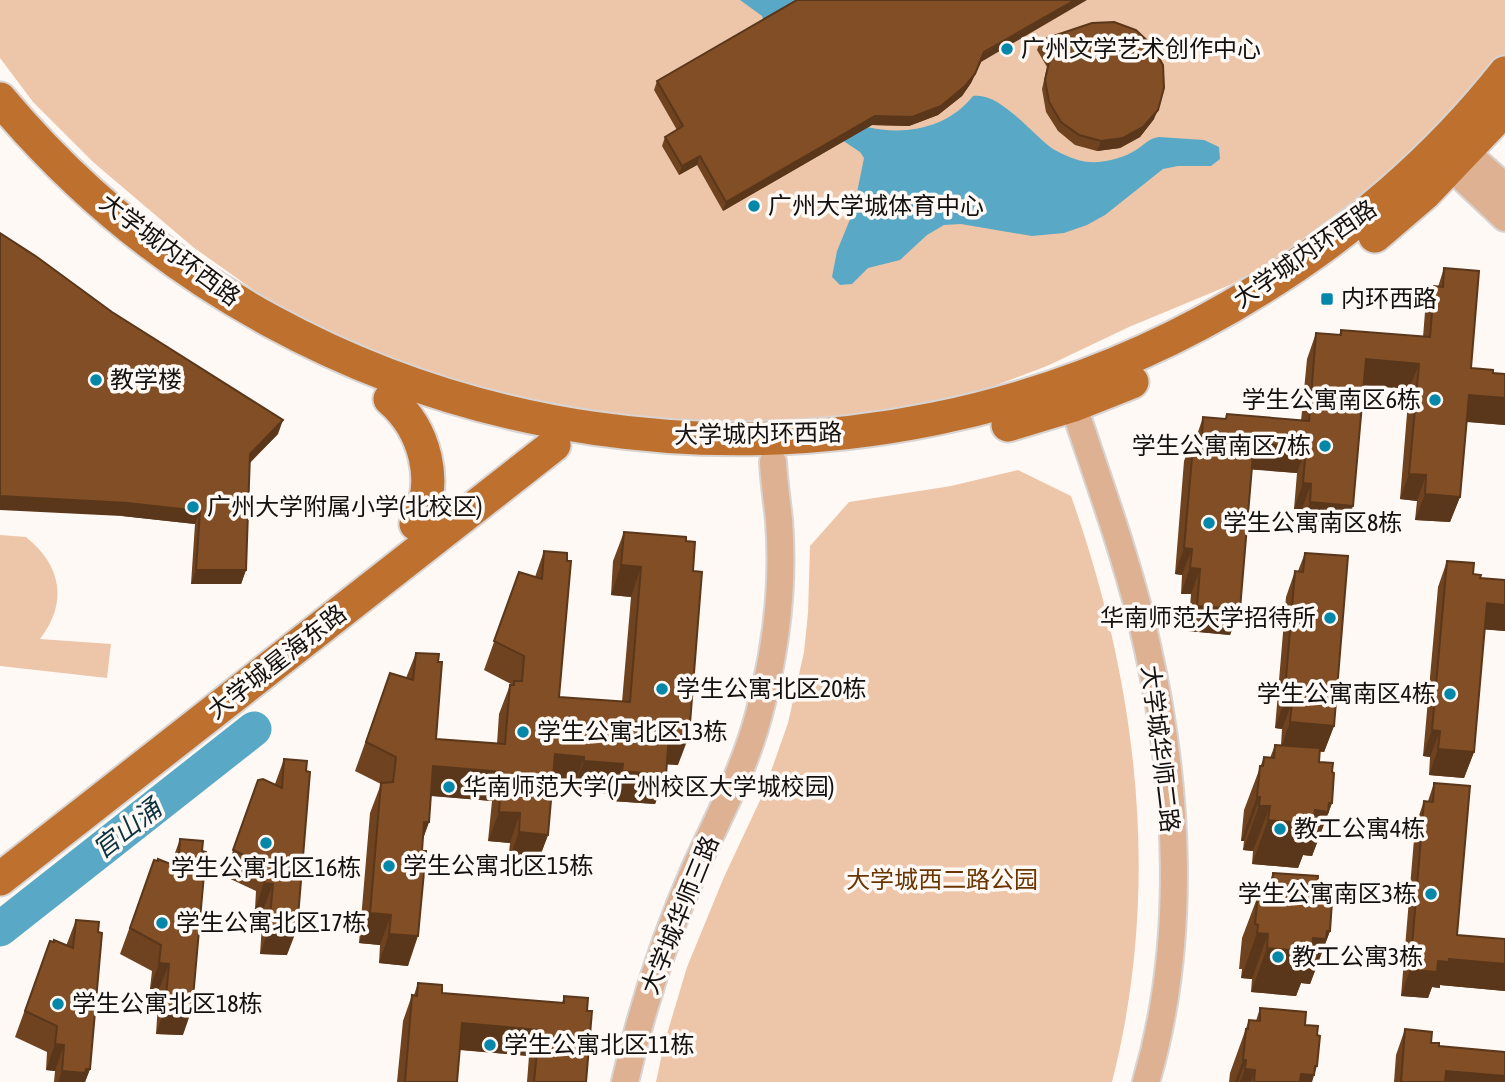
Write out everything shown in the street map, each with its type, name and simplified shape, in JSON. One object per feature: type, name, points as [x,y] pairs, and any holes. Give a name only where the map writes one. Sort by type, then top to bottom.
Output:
[{"type":"main road","name":"大学城内环西路","points":[[1453,154],[1505,73]]},
{"type":"main road","name":"大学城内环西路","points":[[0,99],[44,149],[115,213],[177,262],[254,312],[353,360],[397,378],[477,403],[542,435],[597,453],[669,460],[773,462],[844,457],[936,443],[992,430],[1070,394]]},
{"type":"main road","name":"大学城内环西路","points":[[0,134],[59,194],[100,230],[201,306],[287,355],[390,399],[460,422],[542,435],[600,430],[685,438],[771,439],[825,436],[932,420],[1017,399],[1070,394],[1133,382],[1213,345],[1299,292],[1383,230],[1453,154],[1505,109]]},
{"type":"main road","points":[[390,399],[407,416],[416,430],[426,467],[427,500],[416,524]]},
{"type":"main road","name":"大学城星海东路","points":[[0,850],[416,524],[542,435]]},
{"type":"main road","name":"大学城星海东路","points":[[0,879],[542,435]]},
{"type":"street","points":[[1453,154],[1505,187]]},
{"type":"street","points":[[1453,154],[1505,218]]},
{"type":"street","name":"大学城华师二路","points":[[1070,394],[1145,635],[1168,775],[1173,868],[1171,942],[1164,1014],[1146,1082]]},
{"type":"street","name":"大学城华师三路","points":[[625,1082],[659,957],[697,864],[736,782],[750,747],[762,702],[774,648],[780,584],[779,522],[773,462]]},
{"type":"green space","name":"广州大学城体育中心","points":[[0,0],[1505,0],[1505,68],[1322,233],[1230,285],[1129,327],[1047,366],[936,408],[758,433],[526,409],[307,328],[193,247],[93,162],[33,102],[0,58]]},
{"type":"green space","name":"大学城西二路公园","points":[[1018,470],[1071,496],[1094,567],[1113,640],[1127,713],[1139,860],[1136,934],[1127,1008],[1112,1082],[656,1082],[664,1044],[687,967],[724,877],[763,794],[788,723],[804,652],[810,546],[849,502],[951,486]]},
{"type":"green space","points":[[0,535],[26,537],[38,548],[54,573],[57,585],[55,612],[40,639],[111,644],[107,678],[0,666]]},
{"type":"water","points":[[740,0],[797,0],[867,127],[911,130],[925,127],[951,116],[973,96],[984,97],[1005,107],[1053,149],[1080,160],[1101,162],[1120,158],[1159,137],[1204,140],[1219,147],[1220,159],[1211,166],[1163,169],[1105,215],[1064,233],[1032,236],[961,224],[944,225],[927,235],[900,260],[868,268],[852,284],[840,285],[832,277],[837,251],[853,212],[864,158],[860,152],[839,138],[771,45],[762,16]]},
{"type":"building","points":[[797,0],[1075,0],[984,52],[975,74],[941,106],[912,117],[875,116],[726,202],[700,156],[682,166],[665,137],[683,126],[657,81]]},
{"type":"building","points":[[1114,22],[1136,30],[1152,45],[1163,65],[1164,88],[1158,110],[1143,127],[1123,138],[1101,141],[1079,135],[1061,122],[1049,102],[1045,80],[1050,58],[1041,40],[1092,23]]},
{"type":"building","name":"教学楼","points":[[0,233],[112,312],[283,420],[250,454],[246,570],[196,570],[200,511],[127,503],[0,496]]},
{"type":"building","points":[[1444,268],[1479,271],[1471,368],[1505,374],[1505,398],[1469,395],[1460,497],[1425,494],[1426,475],[1409,474],[1419,364],[1366,359],[1353,506],[1310,502],[1311,484],[1303,483],[1306,447],[1254,443],[1240,609],[1197,606],[1200,569],[1190,568],[1192,549],[1184,548],[1194,435],[1202,436],[1203,417],[1226,419],[1227,414],[1309,421],[1316,333],[1341,335],[1341,330],[1430,337],[1434,286],[1443,287]]},
{"type":"building","points":[[624,532],[686,537],[686,541],[695,542],[693,571],[702,572],[689,736],[669,734],[666,775],[622,771],[623,764],[584,761],[584,757],[555,754],[548,835],[519,832],[520,813],[499,812],[502,772],[433,766],[429,822],[424,822],[422,851],[426,851],[418,936],[389,934],[391,915],[370,913],[381,783],[393,782],[396,757],[366,742],[390,673],[413,680],[416,653],[439,654],[438,662],[442,662],[436,739],[505,744],[510,685],[514,685],[514,681],[522,681],[524,656],[494,641],[519,572],[542,579],[544,551],[567,553],[567,561],[571,561],[559,697],[630,702],[641,567],[621,565]]},
{"type":"building","points":[[1305,553],[1348,556],[1334,726],[1290,722],[1292,703],[1284,702],[1295,571],[1303,572]]},
{"type":"building","name":"学生公寓南区4栋","points":[[1447,561],[1474,563],[1473,574],[1481,575],[1480,578],[1505,580],[1505,605],[1487,603],[1474,752],[1438,749],[1440,731],[1432,730]]},
{"type":"building","points":[[1275,745],[1320,748],[1319,762],[1333,763],[1332,803],[1329,803],[1328,812],[1315,810],[1314,824],[1268,820],[1270,806],[1259,806],[1260,797],[1257,797],[1260,766],[1263,766],[1264,757],[1274,758]]},
{"type":"building","name":"学生公寓北区16栋","points":[[284,759],[307,761],[306,771],[310,772],[297,929],[269,928],[273,884],[264,883],[265,865],[233,850],[258,780],[263,779],[282,788]]},
{"type":"building","name":"学生公寓南区3栋","points":[[1434,783],[1470,786],[1457,935],[1505,939],[1505,964],[1449,959],[1449,962],[1438,961],[1437,972],[1410,970],[1424,801],[1433,802]]},
{"type":"building","name":"学生公寓北区17栋","points":[[180,839],[203,841],[202,851],[206,852],[192,1009],[165,1008],[169,964],[159,963],[161,945],[130,928],[154,860],[178,867]]},
{"type":"building","points":[[1273,873],[1318,876],[1317,890],[1331,891],[1330,931],[1327,931],[1326,939],[1313,938],[1312,952],[1267,948],[1268,934],[1257,933],[1258,925],[1255,924],[1258,894],[1261,894],[1262,885],[1272,886]]},
{"type":"building","name":"学生公寓北区18栋","points":[[76,920],[99,922],[98,932],[102,933],[90,1069],[86,1069],[85,1073],[62,1071],[64,1045],[55,1044],[57,1026],[25,1011],[50,941],[54,940],[73,948]]},
{"type":"building","points":[[418,983],[442,985],[442,993],[564,1003],[564,996],[588,998],[587,1011],[592,1011],[586,1082],[534,1082],[539,1030],[462,1023],[457,1082],[405,1082],[412,995],[417,996]]},
{"type":"building","points":[[1260,1008],[1306,1012],[1305,1025],[1318,1026],[1317,1035],[1320,1036],[1314,1075],[1301,1074],[1300,1082],[1254,1082],[1255,1070],[1245,1069],[1246,1060],[1243,1060],[1246,1029],[1249,1020],[1260,1021]]},
{"type":"building","points":[[1405,1029],[1432,1032],[1431,1043],[1439,1043],[1439,1046],[1505,1052],[1505,1076],[1446,1071],[1445,1082],[1401,1082]]},
{"type":"waterway","name":"官山涌","points":[[0,929],[254,729]]},
{"type":"place","name":"广州文学艺术创作中心","points":[[1007,49]]},
{"type":"place","name":"广州大学城体育中心","points":[[754,206]]},
{"type":"place","name":"内环西路","points":[[1327,299]]},
{"type":"place","name":"教学楼","points":[[96,380]]},
{"type":"place","name":"学生公寓南区6栋","points":[[1435,400]]},
{"type":"place","name":"学生公寓南区7栋","points":[[1325,446]]},
{"type":"place","name":"广州大学附属小学(北校区)","points":[[193,507]]},
{"type":"place","name":"学生公寓南区8栋","points":[[1209,523]]},
{"type":"place","name":"华南师范大学招待所","points":[[1330,618]]},
{"type":"place","name":"学生公寓北区20栋","points":[[662,689]]},
{"type":"place","name":"学生公寓南区4栋","points":[[1450,694]]},
{"type":"place","name":"学生公寓北区13栋","points":[[523,732]]},
{"type":"place","name":"华南师范大学(广州校区大学城校园)","points":[[449,787]]},
{"type":"place","name":"教工公寓4栋","points":[[1280,829]]},
{"type":"place","name":"学生公寓北区16栋","points":[[266,843]]},
{"type":"place","name":"学生公寓北区15栋","points":[[389,866]]},
{"type":"place","name":"学生公寓南区3栋","points":[[1431,894]]},
{"type":"place","name":"学生公寓北区17栋","points":[[162,923]]},
{"type":"place","name":"教工公寓3栋","points":[[1278,957]]},
{"type":"place","name":"学生公寓北区18栋","points":[[58,1004]]},
{"type":"place","name":"学生公寓北区11栋","points":[[490,1045]]}]
